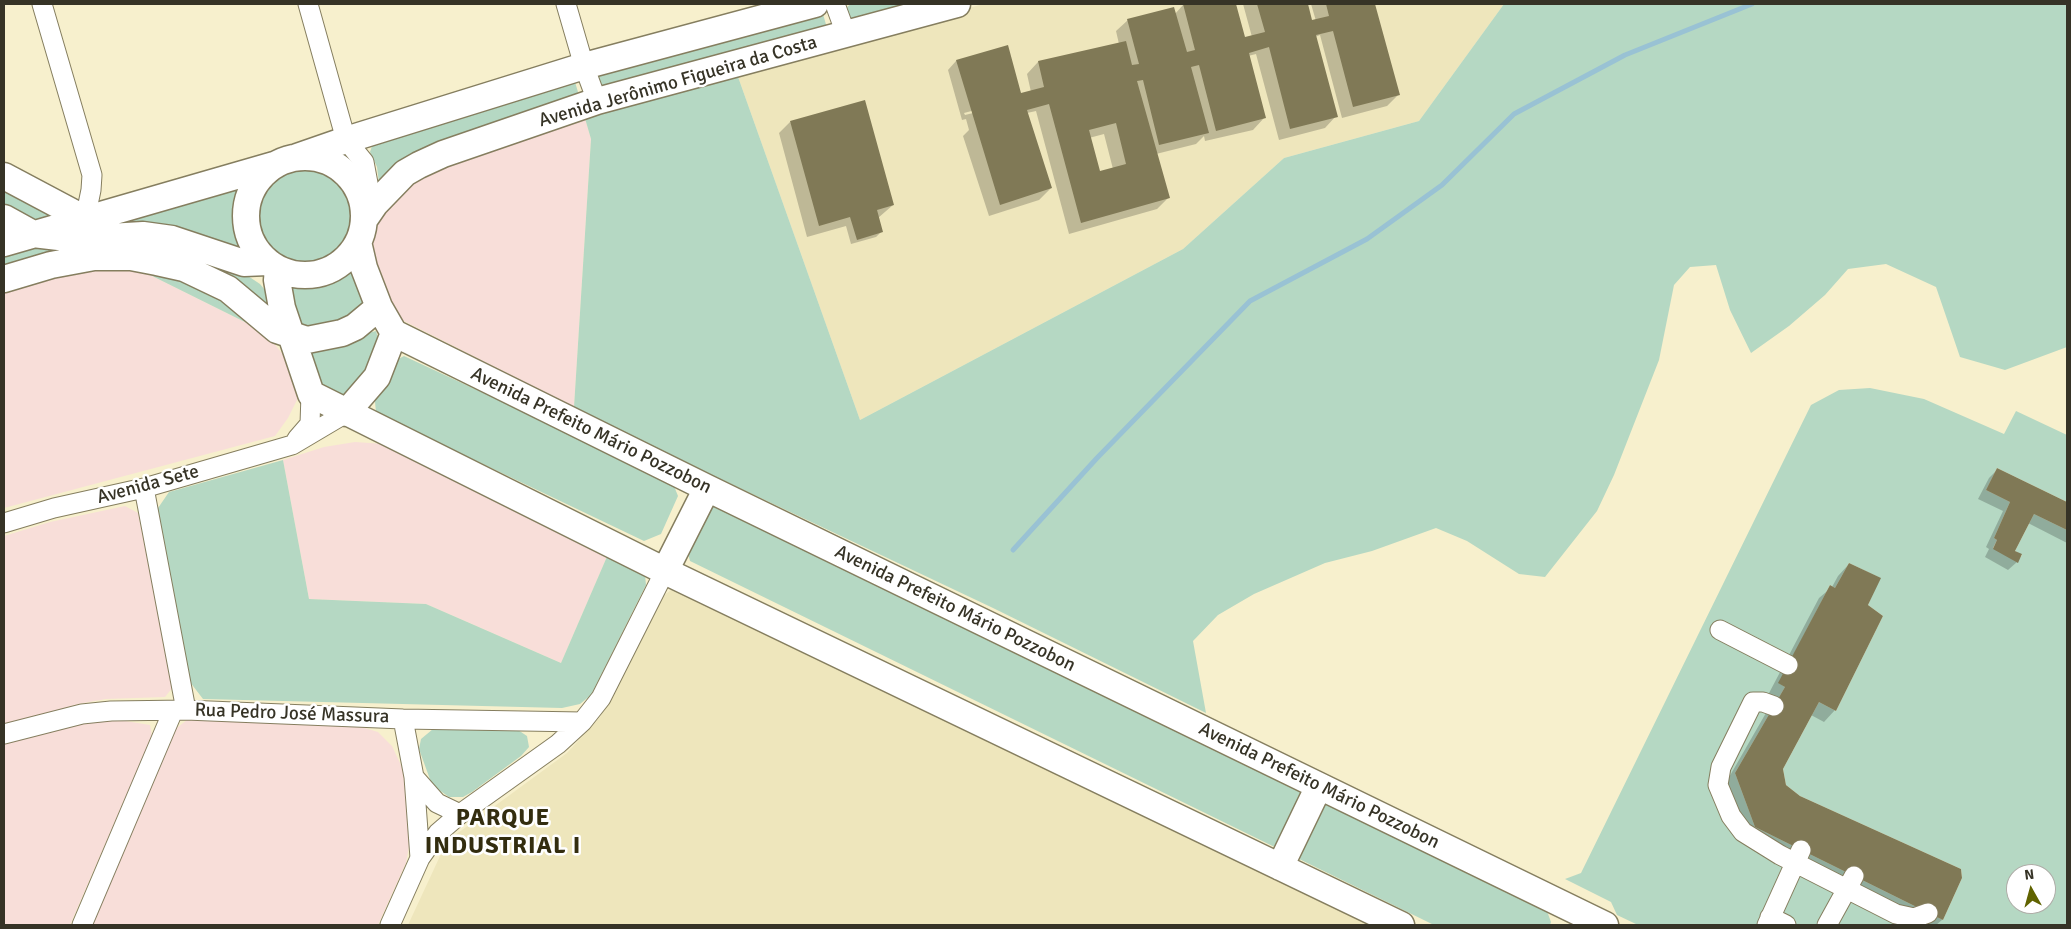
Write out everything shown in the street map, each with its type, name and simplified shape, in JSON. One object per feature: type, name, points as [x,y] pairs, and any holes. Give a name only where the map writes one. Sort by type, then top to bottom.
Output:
[{"type":"street","points":[[4,176],[85,218],[92,175],[42,4]]},
{"type":"street","points":[[4,218],[34,234],[76,239],[143,235],[172,239],[244,263],[273,265],[300,275],[323,272],[344,261],[362,222],[370,194],[368,177],[364,162],[346,140],[308,4]]},
{"type":"street","points":[[566,4],[596,101]]},
{"type":"street","name":"Avenida Jerônimo Figueira da Costa","points":[[4,243],[286,161],[346,140],[584,66],[815,4]]},
{"type":"street","points":[[835,4],[846,34]]},
{"type":"street","name":"Avenida Jerônimo Figueira da Costa","points":[[362,222],[370,209],[393,184],[419,165],[443,154],[596,101],[957,4]]},
{"type":"street","points":[[292,446],[310,424],[311,394],[282,308],[273,265],[252,244],[247,228],[246,211],[248,200],[258,180],[286,161],[320,159],[341,169],[356,186],[362,222],[364,268],[379,307],[394,333],[377,376],[346,413]]},
{"type":"street","points":[[4,279],[51,265],[94,257],[132,257],[157,262],[184,268],[228,289],[277,330],[307,340],[342,333],[355,327],[379,307]]},
{"type":"street","name":"Avenida Prefeito Mário Pozzobon","points":[[394,333],[707,488],[1319,786],[1592,922]]},
{"type":"street","points":[[311,394],[665,570],[1401,925]]},
{"type":"street","name":"Avenida Sete","points":[[4,523],[54,508],[144,488],[292,446],[346,413]]},
{"type":"street","points":[[82,925],[180,710],[144,488]]},
{"type":"street","points":[[390,925],[420,858],[438,833],[460,814],[558,744],[582,722],[601,698],[707,488]]},
{"type":"street","points":[[1720,630],[1788,665]]},
{"type":"street","points":[[1774,706],[1762,702],[1753,702],[1721,767],[1718,785],[1731,816],[1743,832],[1780,855],[1798,856],[1850,882],[1896,913],[1914,918],[1928,913]]},
{"type":"street","name":"Rua Pedro José Massura","points":[[4,734],[82,714],[111,711],[180,710],[582,722]]},
{"type":"street","points":[[403,718],[414,777],[420,858]]},
{"type":"street","points":[[414,777],[437,803],[460,814]]},
{"type":"street","points":[[1280,867],[1319,786]]},
{"type":"street","points":[[1774,923],[1798,856]]},
{"type":"street","points":[[1827,925],[1850,882]]},
{"type":"shaded area","points":[[983,4],[1504,4],[1419,121],[1284,158],[1183,249],[860,420],[737,74]]},
{"type":"shaded area","points":[[584,115],[591,139],[574,407],[402,320],[389,304],[369,244],[373,217],[408,177]]},
{"type":"shaded area","points":[[126,263],[265,332],[292,366],[298,398],[288,418],[275,436],[4,508],[4,286]]},
{"type":"shaded area","points":[[355,442],[400,445],[609,552],[561,663],[426,604],[309,599],[283,460],[324,447]]},
{"type":"shaded area","points":[[125,506],[138,513],[173,687],[165,697],[106,699],[78,704],[4,727],[4,536],[50,522]]},
{"type":"shaded area","points":[[675,587],[1380,925],[408,925],[447,841],[567,753],[600,717],[663,596]]},
{"type":"shaded area","points":[[113,719],[150,725],[152,736],[70,925],[4,925],[4,744],[84,723]]},
{"type":"shaded area","points":[[187,720],[345,722],[378,732],[392,746],[407,778],[410,841],[406,863],[378,925],[90,925],[174,730]]},
{"type":"green space","points":[[851,4],[933,4],[850,20],[847,7]]},
{"type":"green space","points":[[1504,4],[2067,4],[2067,347],[2005,370],[1960,357],[1936,287],[1886,264],[1848,269],[1825,295],[1789,326],[1751,353],[1730,310],[1716,265],[1690,267],[1674,285],[1659,360],[1614,475],[1597,511],[1545,577],[1519,574],[1467,541],[1436,528],[1372,551],[1325,563],[1254,594],[1218,615],[1193,641],[1206,713],[993,608],[712,475],[574,407],[591,139],[584,115],[737,74],[860,420],[1183,249],[1284,158],[1419,121]]},
{"type":"green space","points":[[823,14],[827,28],[609,91],[600,86],[597,75]]},
{"type":"green space","points":[[563,80],[575,82],[578,92],[574,101],[379,183],[377,167],[370,152],[372,146]]},
{"type":"green space","points":[[303,165],[322,169],[338,180],[349,196],[353,215],[349,234],[338,250],[322,261],[303,265],[284,261],[268,250],[257,234],[253,215],[257,196],[268,180],[284,169]]},
{"type":"green space","points":[[4,180],[60,214],[39,222],[4,206]]},
{"type":"green space","points":[[244,187],[236,213],[239,233],[244,243],[234,249],[81,227]]},
{"type":"green space","points":[[110,241],[245,274],[260,284],[269,295],[276,311],[184,262],[4,274],[4,248]]},
{"type":"green space","points":[[352,262],[365,301],[364,312],[319,332],[300,326],[288,278],[296,281],[323,278],[335,274]]},
{"type":"green space","points":[[126,263],[159,268],[238,304],[265,332]]},
{"type":"green space","points":[[376,331],[378,338],[377,359],[346,395],[324,389],[304,350]]},
{"type":"green space","points":[[404,356],[672,481],[678,496],[661,534],[644,541],[376,413],[374,390],[391,363]]},
{"type":"green space","points":[[1870,388],[1924,399],[2004,434],[2016,411],[2067,435],[2067,502],[1997,468],[1986,490],[2010,502],[1994,538],[1997,540],[1993,548],[2017,562],[2022,555],[2015,551],[2034,514],[2067,530],[2067,925],[1638,925],[1617,915],[1611,902],[1565,879],[1581,873],[1811,405],[1839,390]],"holes":[[[1849,563],[1880,578],[1868,605],[1883,616],[1836,711],[1819,702],[1783,769],[1786,785],[1800,796],[1961,869],[1962,878],[1943,920],[1755,827],[1735,773],[1785,687],[1779,683],[1830,585],[1835,588]]]},
{"type":"green space","points":[[283,460],[309,599],[426,604],[561,663],[609,552],[645,575],[646,585],[591,695],[580,704],[562,708],[203,699],[190,682],[156,511],[169,492]]},
{"type":"green space","points":[[722,502],[1544,903],[1551,922],[1550,925],[1434,925],[690,561],[685,543],[704,509]]},
{"type":"green space","points":[[433,729],[518,730],[527,736],[529,747],[521,756],[472,792],[463,797],[449,797],[432,785],[419,749],[421,739]]},
{"type":"building","points":[[1183,4],[1236,4],[1245,37],[1265,32],[1257,4],[1308,4],[1312,20],[1329,16],[1326,4],[1375,4],[1400,95],[1353,107],[1333,31],[1316,35],[1338,117],[1290,129],[1269,47],[1249,53],[1266,118],[1216,131],[1199,65],[1191,67],[1209,133],[1159,145],[1143,80],[1137,81],[1170,198],[1081,223],[1049,104],[1027,110],[1052,188],[1000,205],[956,60],[1008,45],[1021,93],[1044,87],[1038,61],[1126,41],[1132,65],[1139,64],[1127,19],[1174,7],[1187,52],[1195,50]],"holes":[[[1116,123],[1126,164],[1100,171],[1089,130]]]},
{"type":"building","points":[[865,100],[894,205],[877,210],[883,232],[857,240],[850,217],[819,226],[790,121]]},
{"type":"building","points":[[1997,468],[2067,502],[2067,530],[2034,514],[2015,551],[2022,554],[2018,563],[1993,549],[1997,540],[1994,538],[2010,502],[1986,490]]},
{"type":"building","points":[[1849,563],[1881,578],[1868,605],[1883,616],[1836,711],[1819,702],[1783,769],[1786,785],[1800,796],[1961,869],[1962,878],[1943,920],[1755,827],[1735,773],[1785,687],[1778,683],[1830,585],[1835,588]]},
{"type":"waterway","points":[[1013,550],[1097,458],[1250,301],[1367,239],[1442,185],[1514,114],[1625,55],[1752,4]]},
{"type":"district","name":"PARQUE INDUSTRIAL I","points":[[503,833]]}]
